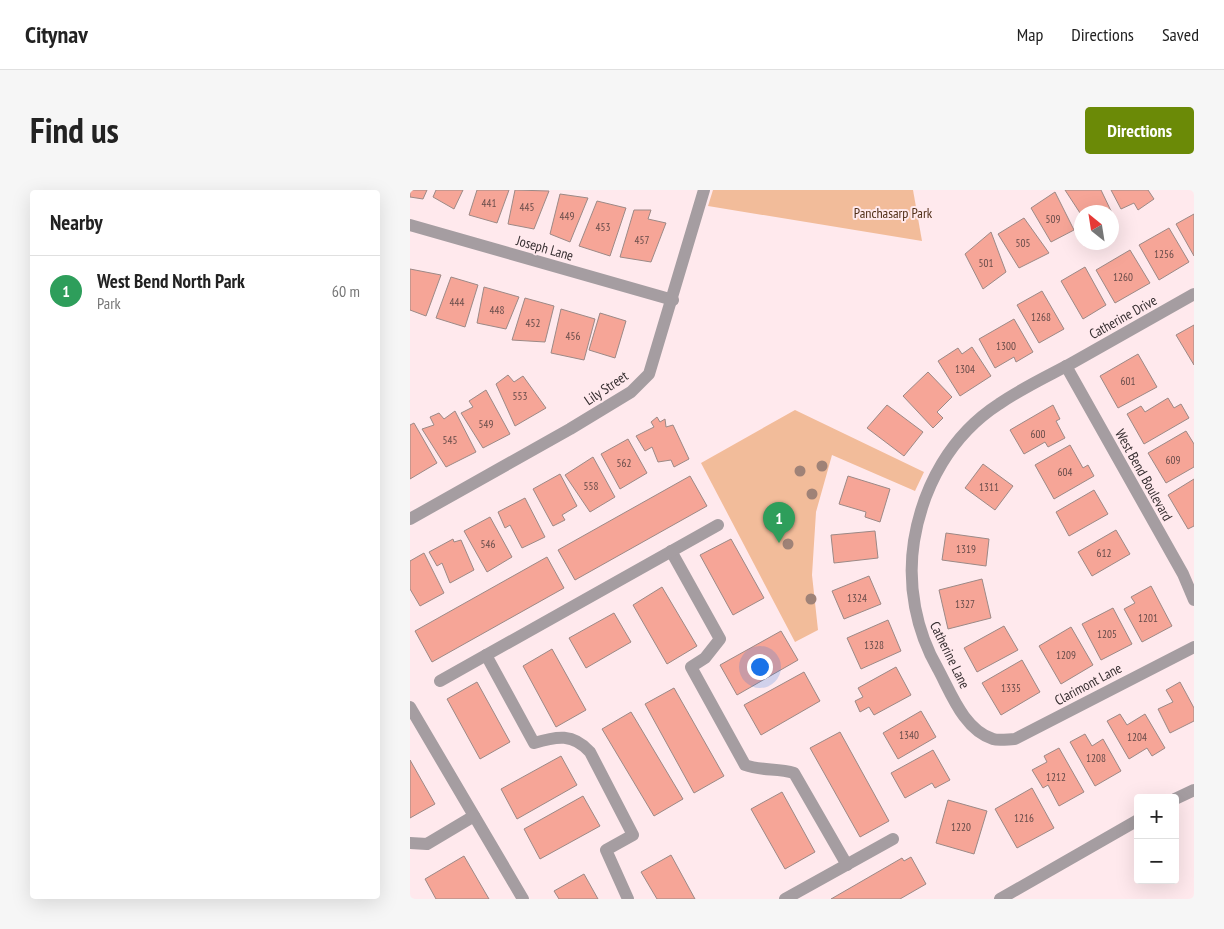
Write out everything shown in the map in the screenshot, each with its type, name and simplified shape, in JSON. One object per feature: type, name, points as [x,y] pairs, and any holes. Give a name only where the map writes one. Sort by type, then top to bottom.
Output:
[{"type":"street","name":"Lily Street","points":[[410,518],[570,429],[631,392],[649,374],[673,300],[704,190]]},
{"type":"street","name":"Joseph Lane","points":[[410,225],[673,300]]},
{"type":"street","name":"Catherine Drive","points":[[1066,366],[1194,294]]},
{"type":"street","name":"West Bend Boulevard","points":[[1066,366],[1183,574],[1194,600]]},
{"type":"street","name":"Catherine Lane","points":[[994,740],[978,731],[965,717],[934,662],[920,630],[912,594],[911,558],[919,512],[941,464],[964,434],[998,404],[1066,366]]},
{"type":"street","points":[[440,681],[718,525]]},
{"type":"street","points":[[671,551],[720,639],[705,658],[691,666],[745,765],[756,769],[780,768],[794,773],[847,865]]},
{"type":"street","name":"Clarimont Lane","points":[[994,740],[1015,739],[1194,647]]},
{"type":"street","points":[[486,655],[534,743],[552,738],[569,738],[581,742],[590,752],[633,835],[606,850],[617,879],[628,899]]},
{"type":"street","points":[[410,707],[523,899]]},
{"type":"street","points":[[1179,797],[1194,790]]},
{"type":"street","points":[[410,843],[427,844],[474,816]]},
{"type":"street","points":[[1000,899],[1134,822]]},
{"type":"street","points":[[785,899],[893,839]]},
{"type":"green space","name":"Panchasarp Park","points":[[713,190],[913,190],[922,241],[708,206]]},
{"type":"green space","points":[[795,410],[924,472],[915,491],[832,455],[816,512],[812,575],[818,630],[795,642],[701,463]]},
{"type":"building","points":[[410,190],[427,190],[423,199],[410,197]]},
{"type":"building","points":[[436,190],[463,190],[454,209],[433,197]]},
{"type":"building","points":[[477,190],[509,190],[497,223],[469,215]]},
{"type":"building","points":[[515,190],[549,191],[534,229],[508,224]]},
{"type":"building","points":[[1065,190],[1101,190],[1108,205],[1075,205]]},
{"type":"building","points":[[1111,190],[1148,190],[1154,199],[1138,210],[1134,203],[1121,209]]},
{"type":"building","points":[[1055,192],[1074,230],[1051,242],[1031,208]]},
{"type":"building","points":[[560,194],[588,198],[570,242],[550,234]]},
{"type":"building","points":[[597,201],[626,208],[610,256],[579,246]]},
{"type":"building","points":[[634,210],[651,210],[648,219],[666,223],[651,262],[620,257]]},
{"type":"building","points":[[1194,214],[1194,256],[1176,224]]},
{"type":"building","points":[[1024,218],[1049,253],[1019,268],[998,234]]},
{"type":"building","points":[[1169,228],[1189,262],[1159,280],[1139,245]]},
{"type":"building","points":[[991,232],[1006,272],[983,289],[965,254]]},
{"type":"building","points":[[1130,250],[1150,283],[1115,303],[1096,270]]},
{"type":"building","points":[[1085,267],[1106,305],[1083,319],[1061,281]]},
{"type":"building","points":[[410,269],[441,275],[426,316],[410,310]]},
{"type":"building","points":[[451,277],[478,285],[465,327],[436,318]]},
{"type":"building","points":[[484,287],[519,297],[506,329],[477,323]]},
{"type":"building","points":[[1042,291],[1064,329],[1039,343],[1017,305]]},
{"type":"building","points":[[525,298],[554,306],[545,342],[512,340]]},
{"type":"building","points":[[561,309],[595,319],[584,360],[551,353]]},
{"type":"building","points":[[600,313],[626,321],[615,358],[589,350]]},
{"type":"building","points":[[1014,319],[1033,352],[1016,362],[1014,357],[995,368],[979,339]]},
{"type":"building","points":[[1194,325],[1194,365],[1176,335]]},
{"type":"building","points":[[972,347],[991,376],[960,396],[938,361],[958,348],[962,354]]},
{"type":"building","points":[[1138,354],[1157,387],[1118,408],[1100,376]]},
{"type":"building","points":[[928,372],[952,397],[937,412],[943,418],[933,428],[903,396]]},
{"type":"building","points":[[508,375],[514,382],[523,376],[546,408],[515,426],[496,384]]},
{"type":"building","points":[[486,390],[510,434],[483,448],[461,413],[473,407],[469,401]]},
{"type":"building","points":[[1168,398],[1174,408],[1181,404],[1189,418],[1144,444],[1127,414],[1141,406],[1145,412]]},
{"type":"building","points":[[887,405],[923,432],[904,456],[867,428]]},
{"type":"building","points":[[1053,405],[1060,419],[1056,421],[1065,438],[1048,447],[1045,442],[1024,454],[1010,430]]},
{"type":"building","points":[[455,411],[476,452],[446,467],[422,429],[434,425],[430,417],[439,413],[444,419]]},
{"type":"building","points":[[657,417],[660,422],[665,419],[666,427],[673,425],[689,459],[674,467],[671,460],[658,462],[652,447],[645,451],[636,436],[654,427],[651,422]]},
{"type":"building","points":[[414,423],[437,463],[410,479],[410,425]]},
{"type":"building","points":[[1186,431],[1194,444],[1194,467],[1166,483],[1148,453]]},
{"type":"building","points":[[628,439],[647,473],[620,489],[601,454]]},
{"type":"building","points":[[1070,445],[1083,468],[1088,465],[1094,476],[1054,499],[1035,465]]},
{"type":"building","points":[[593,457],[615,497],[590,512],[565,475]]},
{"type":"building","points":[[983,464],[1013,486],[995,510],[965,488]]},
{"type":"building","points":[[560,474],[577,506],[562,515],[565,520],[553,526],[533,489]]},
{"type":"building","points":[[690,476],[707,506],[575,580],[558,550]]},
{"type":"building","points":[[848,476],[890,489],[880,522],[865,517],[866,512],[839,504]]},
{"type":"building","points":[[1194,479],[1194,526],[1188,529],[1168,495]]},
{"type":"building","points":[[1094,490],[1108,514],[1069,536],[1056,512]]},
{"type":"building","points":[[525,498],[545,537],[522,548],[510,525],[505,528],[498,512]]},
{"type":"building","points":[[490,517],[512,557],[487,572],[464,531]]},
{"type":"building","points":[[1116,530],[1130,554],[1092,576],[1078,552]]},
{"type":"building","points":[[875,531],[878,558],[834,563],[831,535]]},
{"type":"building","points":[[946,533],[989,539],[986,566],[942,560]]},
{"type":"building","points":[[453,539],[454,542],[461,540],[474,570],[450,583],[442,563],[437,566],[429,552]]},
{"type":"building","points":[[731,539],[764,598],[733,615],[700,555]]},
{"type":"building","points":[[424,553],[444,593],[420,606],[410,589],[410,561]]},
{"type":"building","points":[[547,557],[564,588],[432,662],[415,631]]},
{"type":"building","points":[[869,576],[881,604],[844,619],[832,591]]},
{"type":"building","points":[[982,579],[991,618],[948,629],[939,590]]},
{"type":"building","points":[[1151,586],[1172,626],[1142,642],[1124,609],[1135,603],[1131,597]]},
{"type":"building","points":[[662,587],[697,646],[667,664],[633,605]]},
{"type":"building","points":[[1113,608],[1132,644],[1101,660],[1082,624]]},
{"type":"building","points":[[614,613],[631,642],[586,668],[569,638]]},
{"type":"building","points":[[888,620],[901,651],[861,669],[847,638]]},
{"type":"building","points":[[1004,626],[1018,650],[977,672],[964,648]]},
{"type":"building","points":[[1071,627],[1093,665],[1061,684],[1039,646]]},
{"type":"building","points":[[781,631],[798,660],[737,695],[720,665]]},
{"type":"building","points":[[552,649],[586,710],[556,727],[523,666]]},
{"type":"building","points":[[1022,660],[1040,692],[1001,715],[982,683]]},
{"type":"building","points":[[896,667],[911,695],[874,715],[869,707],[860,712],[855,701],[863,697],[858,688]]},
{"type":"building","points":[[804,672],[820,701],[761,735],[744,705]]},
{"type":"building","points":[[477,682],[510,742],[480,759],[447,699]]},
{"type":"building","points":[[1180,682],[1194,708],[1194,721],[1170,733],[1158,709],[1173,702],[1166,690]]},
{"type":"building","points":[[674,688],[724,776],[694,793],[645,704]]},
{"type":"building","points":[[921,711],[936,737],[898,759],[883,733]]},
{"type":"building","points":[[631,712],[683,799],[654,816],[602,729]]},
{"type":"building","points":[[1120,714],[1127,725],[1145,714],[1165,748],[1152,756],[1147,748],[1129,759],[1107,721]]},
{"type":"building","points":[[840,732],[889,821],[860,837],[810,748]]},
{"type":"building","points":[[1085,734],[1092,746],[1103,739],[1121,771],[1095,786],[1070,742]]},
{"type":"building","points":[[1059,748],[1084,792],[1059,806],[1048,785],[1043,788],[1032,770],[1047,762],[1044,756]]},
{"type":"building","points":[[933,750],[950,780],[935,788],[932,783],[905,798],[891,773]]},
{"type":"building","points":[[561,756],[577,785],[517,819],[501,789]]},
{"type":"building","points":[[410,760],[435,804],[410,818]]},
{"type":"building","points":[[1032,788],[1054,828],[1017,848],[995,809]]},
{"type":"building","points":[[782,792],[815,852],[785,869],[751,809]]},
{"type":"building","points":[[583,796],[600,826],[540,859],[524,829]]},
{"type":"building","points":[[948,800],[987,811],[974,854],[936,843]]},
{"type":"building","points":[[671,855],[695,899],[657,899],[641,872]]},
{"type":"building","points":[[464,856],[489,899],[436,899],[425,879]]},
{"type":"building","points":[[911,857],[926,884],[900,899],[831,899],[902,858],[904,861]]},
{"type":"building","points":[[584,874],[598,899],[559,899],[554,891]]},
{"type":"place","name":"West Bend North Park","points":[[779,543]]}]
